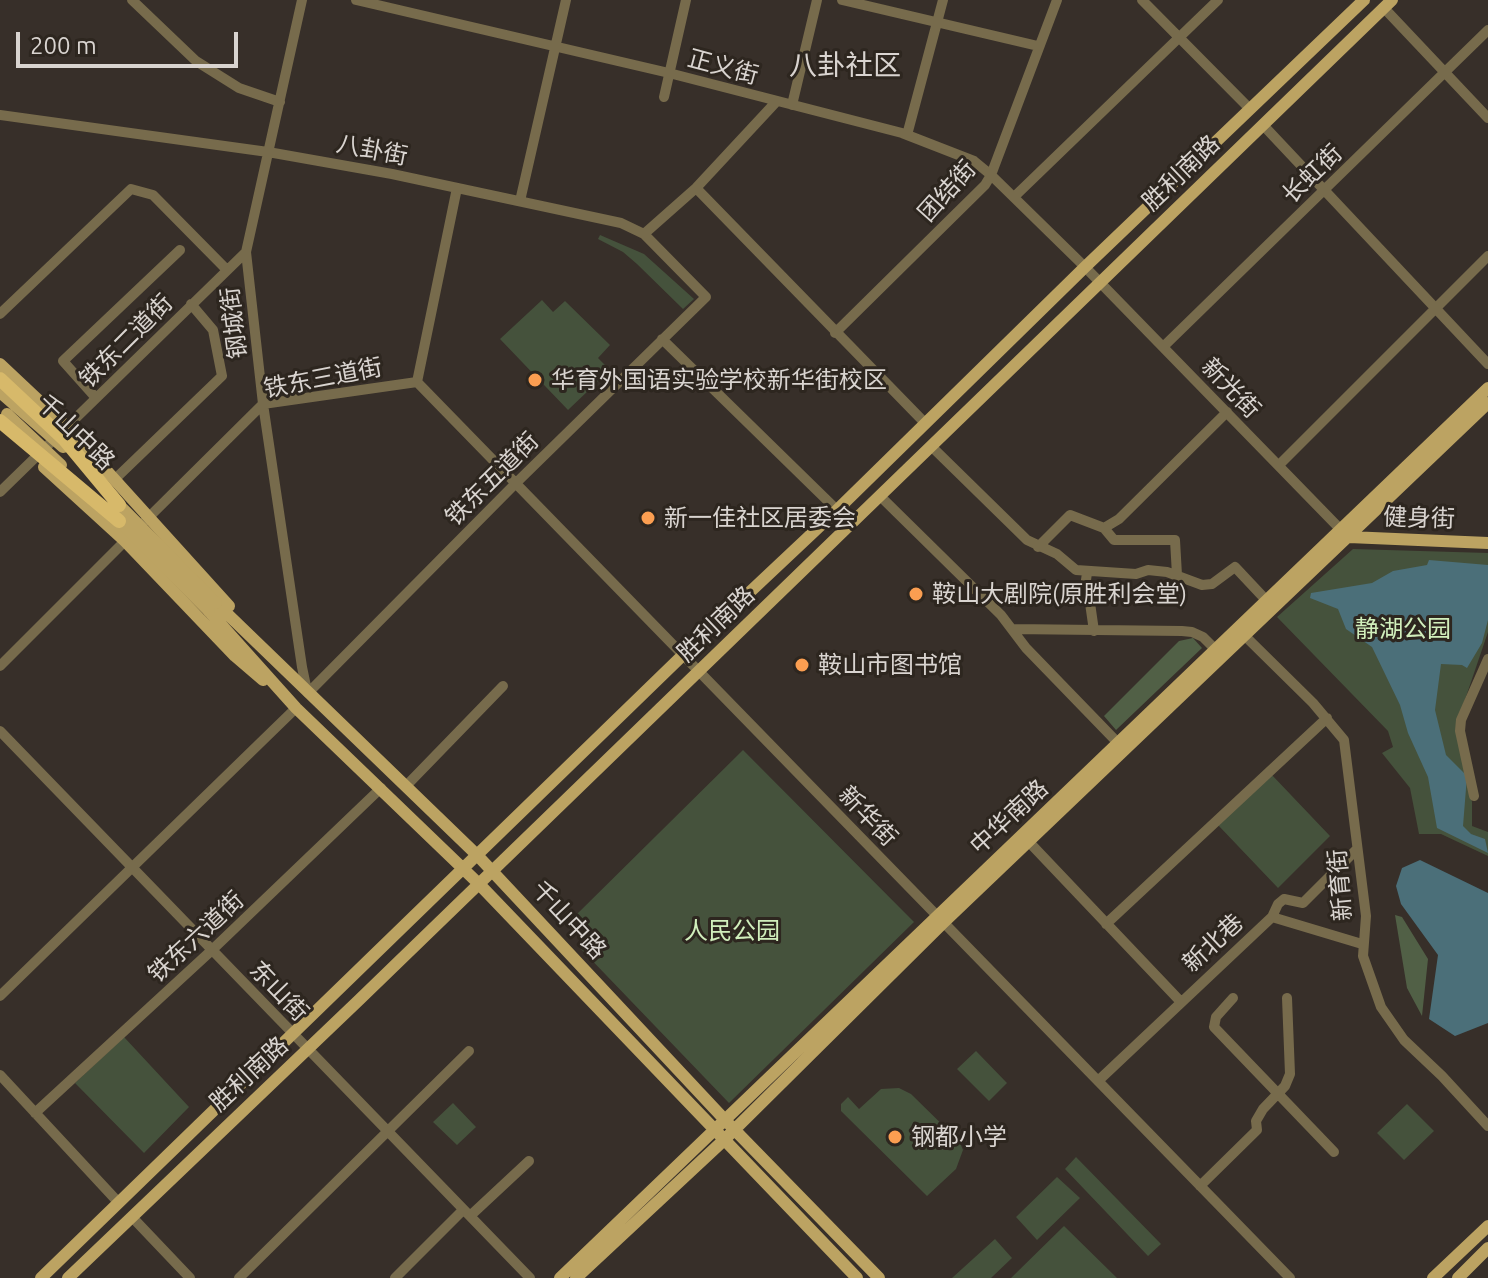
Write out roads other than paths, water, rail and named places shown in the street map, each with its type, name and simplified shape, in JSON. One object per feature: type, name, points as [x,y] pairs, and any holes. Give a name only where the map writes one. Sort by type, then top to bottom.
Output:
[{"type":"highway","points":[[0,379],[65,440],[119,505]]},
{"type":"highway","points":[[0,421],[119,521]]},
{"type":"main road","name":"胜利南路","points":[[41,1278],[1364,0]]},
{"type":"main road","name":"胜利南路","points":[[68,1278],[1388,4]]},
{"type":"main road","points":[[0,364],[67,427],[308,693]]},
{"type":"main road","name":"中华南路","points":[[940,920],[1266,600],[1345,534],[1488,388]]},
{"type":"main road","name":"千山中路","points":[[0,392],[59,444],[119,505],[212,607],[296,708],[479,884],[857,1278]]},
{"type":"main road","points":[[576,1278],[940,920],[1029,842],[1245,636],[1345,534],[1371,516],[1488,403]]},
{"type":"main road","name":"千山中路","points":[[0,409],[308,693],[478,856],[879,1278]]},
{"type":"main road","points":[[0,430],[125,541],[235,656],[296,708]]},
{"type":"main road","name":"健身街","points":[[1345,534],[1488,543]]},
{"type":"main road","points":[[560,1278],[719,1135]]},
{"type":"main road","points":[[1433,1278],[1488,1226]]},
{"type":"main road","points":[[1458,1278],[1488,1248]]},
{"type":"street","points":[[132,0],[196,61],[239,88],[280,102]]},
{"type":"street","name":"钢城街","points":[[302,0],[246,252],[263,404],[308,693]]},
{"type":"street","name":"正义街","points":[[356,0],[669,73],[907,135],[964,156],[991,175],[1085,267]]},
{"type":"street","points":[[520,201],[566,0]]},
{"type":"street","points":[[664,97],[686,0]]},
{"type":"street","points":[[792,105],[817,0]]},
{"type":"street","points":[[842,0],[1038,46]]},
{"type":"street","points":[[907,135],[943,0]]},
{"type":"street","name":"团结街","points":[[835,333],[977,194],[991,175],[1057,0]]},
{"type":"street","points":[[1142,0],[1250,109]]},
{"type":"street","points":[[1014,197],[1218,0]]},
{"type":"street","points":[[1388,4],[1488,118]]},
{"type":"street","name":"长虹街","points":[[1163,347],[1488,30]]},
{"type":"street","points":[[644,234],[696,188],[776,102]]},
{"type":"street","name":"八卦街","points":[[0,115],[268,152],[621,223],[644,234],[706,297]]},
{"type":"street","points":[[1263,125],[1488,364]]},
{"type":"street","name":"铁东三道街","points":[[0,666],[263,404],[417,382],[457,188]]},
{"type":"street","points":[[696,188],[925,423]]},
{"type":"street","points":[[0,314],[131,189],[153,195],[227,270]]},
{"type":"street","points":[[96,398],[63,361],[180,250]]},
{"type":"street","name":"铁东二道街","points":[[0,492],[246,252]]},
{"type":"street","points":[[1279,465],[1488,256]]},
{"type":"street","name":"新光街","points":[[1085,267],[1345,534]]},
{"type":"street","name":"铁东五道街","points":[[308,693],[706,297]]},
{"type":"street","points":[[114,480],[222,376],[213,330],[191,304]]},
{"type":"street","points":[[662,339],[837,510]]},
{"type":"street","name":"新华街","points":[[417,382],[1290,1278]]},
{"type":"street","points":[[1104,528],[1119,519],[1227,412]]},
{"type":"street","points":[[931,446],[1027,540],[1057,554],[1076,570],[1136,574],[1148,570],[1177,575],[1202,585],[1212,584],[1235,567],[1266,600]]},
{"type":"street","points":[[880,496],[1012,629],[1026,648],[1118,743]]},
{"type":"street","points":[[1038,547],[1070,515],[1104,528],[1114,540],[1175,540],[1177,575]]},
{"type":"street","points":[[1087,573],[1084,594],[1090,603],[1094,631]]},
{"type":"street","points":[[1012,629],[1192,632],[1203,637],[1215,649]]},
{"type":"street","name":"新育街","points":[[1245,636],[1327,718],[1344,740],[1366,916],[1363,956],[1381,1007],[1404,1040],[1488,1126]]},
{"type":"street","points":[[1474,796],[1460,731],[1461,720],[1488,659]]},
{"type":"street","points":[[406,786],[503,686]]},
{"type":"street","points":[[0,996],[296,708]]},
{"type":"street","points":[[1106,924],[1327,718]]},
{"type":"street","name":"东山街","points":[[0,731],[530,1278]]},
{"type":"street","name":"铁东六道街","points":[[35,1113],[381,788]]},
{"type":"street","points":[[1029,842],[1181,1002]]},
{"type":"street","name":"新北巷","points":[[1098,1081],[1272,917],[1284,899],[1303,903],[1357,849]]},
{"type":"street","points":[[1272,917],[1362,944]]},
{"type":"street","points":[[1233,998],[1216,1017],[1214,1027],[1334,1152]]},
{"type":"street","points":[[1200,1186],[1257,1130],[1256,1121],[1263,1109],[1285,1086],[1290,1074],[1287,998]]},
{"type":"street","points":[[239,1278],[469,1051]]},
{"type":"street","points":[[0,1075],[118,1202]]},
{"type":"street","points":[[395,1278],[529,1161]]},
{"type":"street","points":[[132,1217],[190,1278]]},
{"type":"water","points":[[1429,560],[1488,565],[1488,620],[1482,643],[1467,668],[1441,664],[1435,710],[1446,755],[1467,776],[1463,826],[1471,834],[1485,839],[1488,853],[1437,828],[1428,777],[1408,733],[1400,705],[1372,647],[1346,629],[1338,609],[1310,598],[1311,593],[1372,583],[1393,571],[1427,565]]},
{"type":"water","points":[[1420,860],[1488,893],[1488,1023],[1455,1036],[1429,1019],[1438,955],[1401,904],[1396,886],[1402,868]]},
{"type":"place","name":"华育外国语实验学校新华街校区","points":[[535,380]]},
{"type":"place","name":"新一佳社区居委会","points":[[648,518]]},
{"type":"place","name":"鞍山大剧院(原胜利会堂)","points":[[916,594]]},
{"type":"place","name":"鞍山市图书馆","points":[[802,665]]},
{"type":"place","name":"钢都小学","points":[[895,1137]]},
{"type":"district","name":"八卦社区","points":[[845,66]]},
{"type":"park label","name":"静湖公园","points":[[1403,629]]},
{"type":"park label","name":"人民公园","points":[[732,931]]}]
